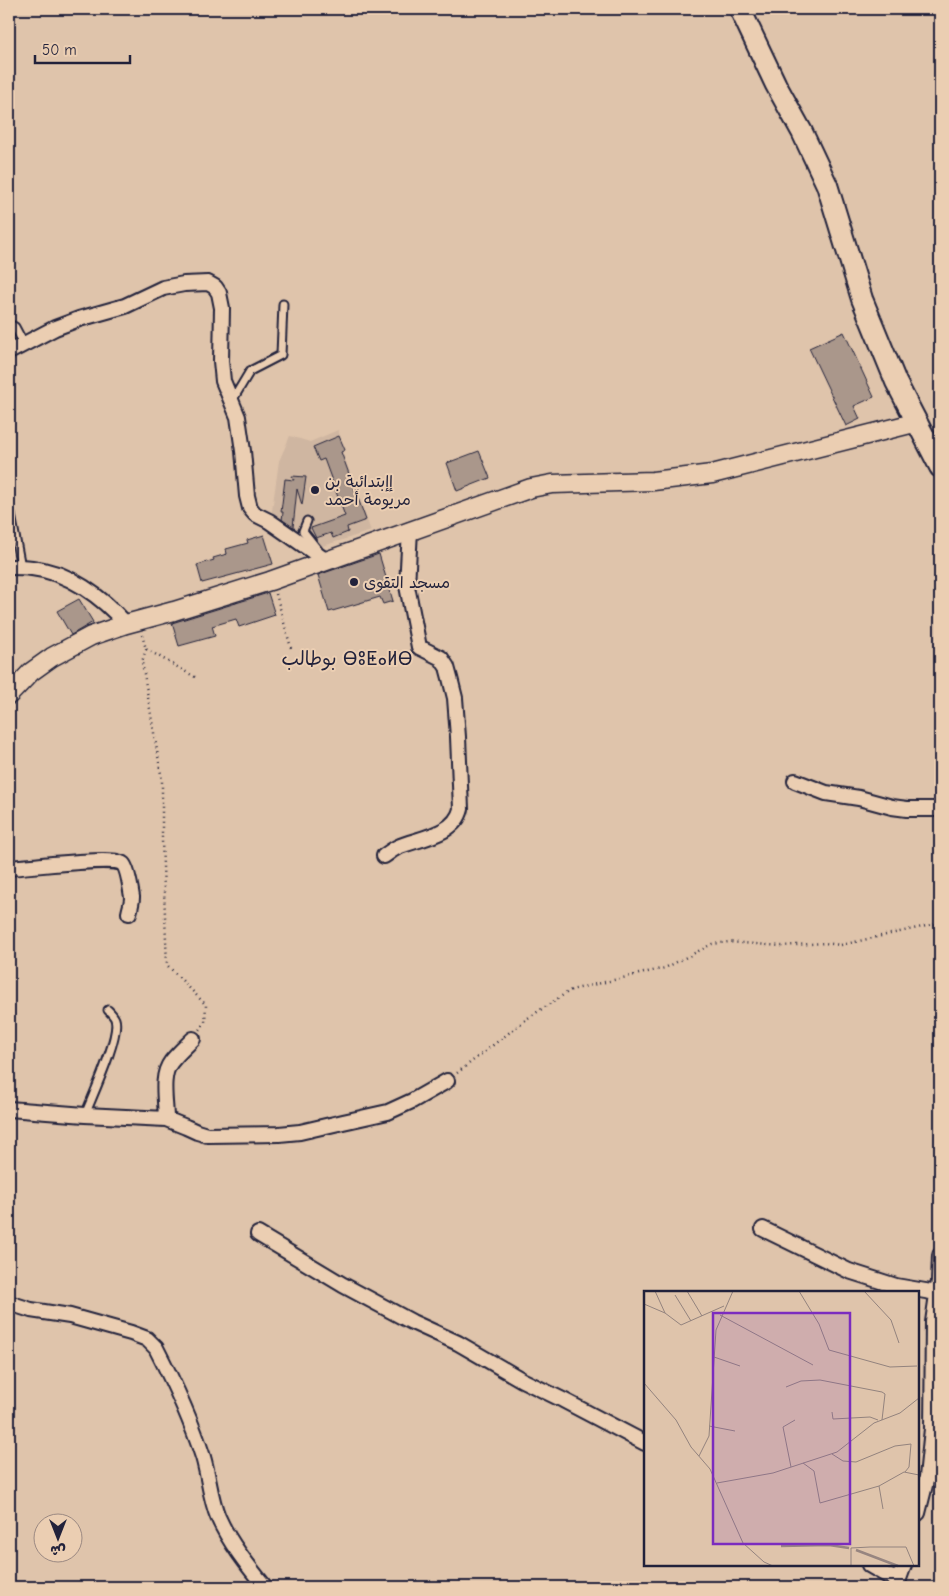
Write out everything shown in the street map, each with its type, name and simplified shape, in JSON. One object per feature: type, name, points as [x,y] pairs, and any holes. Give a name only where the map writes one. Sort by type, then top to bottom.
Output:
[{"type":"main road","points":[[740,9],[827,185],[862,299],[896,382],[940,467]]},
{"type":"street","points":[[9,352],[55,328],[78,319],[124,306],[163,288],[184,284],[208,283],[215,287],[219,293],[222,308],[221,361],[223,381],[238,417],[250,508],[255,514],[269,521],[322,558]]},
{"type":"street","points":[[9,695],[31,672],[52,657],[91,636],[174,612],[272,580],[322,558],[454,516],[531,488],[552,484],[653,481],[712,474],[918,422]]},
{"type":"street","points":[[384,856],[398,847],[445,830],[458,819],[461,809],[455,698],[447,667],[441,658],[419,647],[407,586],[410,530]]},
{"type":"street","points":[[15,567],[54,572],[85,588],[132,623]]},
{"type":"street","points":[[795,781],[826,793],[859,798],[892,807],[940,809]]},
{"type":"street","points":[[9,868],[118,861],[123,864],[128,876],[132,897],[129,912]]},
{"type":"street","points":[[166,1119],[165,1080],[167,1068],[171,1061],[192,1039]]},
{"type":"street","points":[[9,1109],[166,1119],[207,1135],[279,1134],[300,1132],[388,1112],[447,1081]]},
{"type":"street","points":[[763,1229],[849,1271],[896,1286],[937,1293]]},
{"type":"street","points":[[258,1234],[343,1285],[412,1322],[458,1342],[522,1380],[644,1443]]},
{"type":"street","points":[[919,1510],[928,1477],[932,1429],[933,1322],[940,1255]]},
{"type":"street","points":[[9,1303],[31,1310],[70,1316],[132,1333],[147,1339],[156,1348],[197,1437],[218,1517],[233,1543],[265,1587]]},
{"type":"street","points":[[871,1566],[888,1576],[897,1584],[904,1566]]},
{"type":"lane","points":[[231,402],[250,371],[282,355],[283,304]]},
{"type":"lane","points":[[9,324],[15,327],[24,344]]},
{"type":"lane","points":[[9,504],[15,567]]},
{"type":"lane","points":[[307,521],[303,531],[317,548],[322,558]]},
{"type":"lane","points":[[85,1115],[114,1035],[115,1018],[108,1010]]},
{"type":"path","points":[[272,580],[291,648]]},
{"type":"path","points":[[132,623],[146,649],[195,677]]},
{"type":"path","points":[[146,649],[142,662],[162,780],[162,841],[167,965],[206,1005],[205,1022],[192,1039]]},
{"type":"path","points":[[447,1081],[528,1018],[571,990],[665,968],[712,944],[729,942],[782,946],[824,943],[841,945],[940,923]]},
{"type":"shaded area","name":"إإبتدائية بن مريومة أحمد","points":[[338,430],[345,451],[342,452],[371,531],[313,549],[271,518],[279,461],[290,436],[310,442]]},
{"type":"building","points":[[844,332],[874,397],[854,406],[860,419],[846,426],[809,348]]},
{"type":"building","points":[[339,436],[345,450],[341,452],[366,520],[347,527],[348,532],[333,538],[331,533],[316,538],[311,528],[345,516],[324,459],[319,461],[313,447]]},
{"type":"building","points":[[479,451],[490,478],[457,491],[447,463]]},
{"type":"building","points":[[292,476],[306,477],[302,505],[297,489],[293,527],[282,520],[283,512],[281,512],[285,479],[294,480]]},
{"type":"building","points":[[264,535],[273,564],[202,583],[197,565],[227,554],[226,549],[248,543],[247,540]]},
{"type":"building","name":"مسجد التقوى","points":[[379,554],[393,601],[383,604],[380,597],[329,612],[318,575]]},
{"type":"building","points":[[268,593],[275,615],[239,627],[236,619],[212,626],[215,636],[179,646],[172,623]]},
{"type":"building","points":[[79,599],[93,622],[71,635],[57,611]]},
{"type":"place","name":"إإبتدائية بن مريومة أحمد","points":[[315,490]]},
{"type":"place","name":"مسجد التقوى","points":[[354,582]]},
{"type":"district","name":"بوطالب ⴱⵓⵟⴰⵍⴱ","points":[[347,658]]}]
